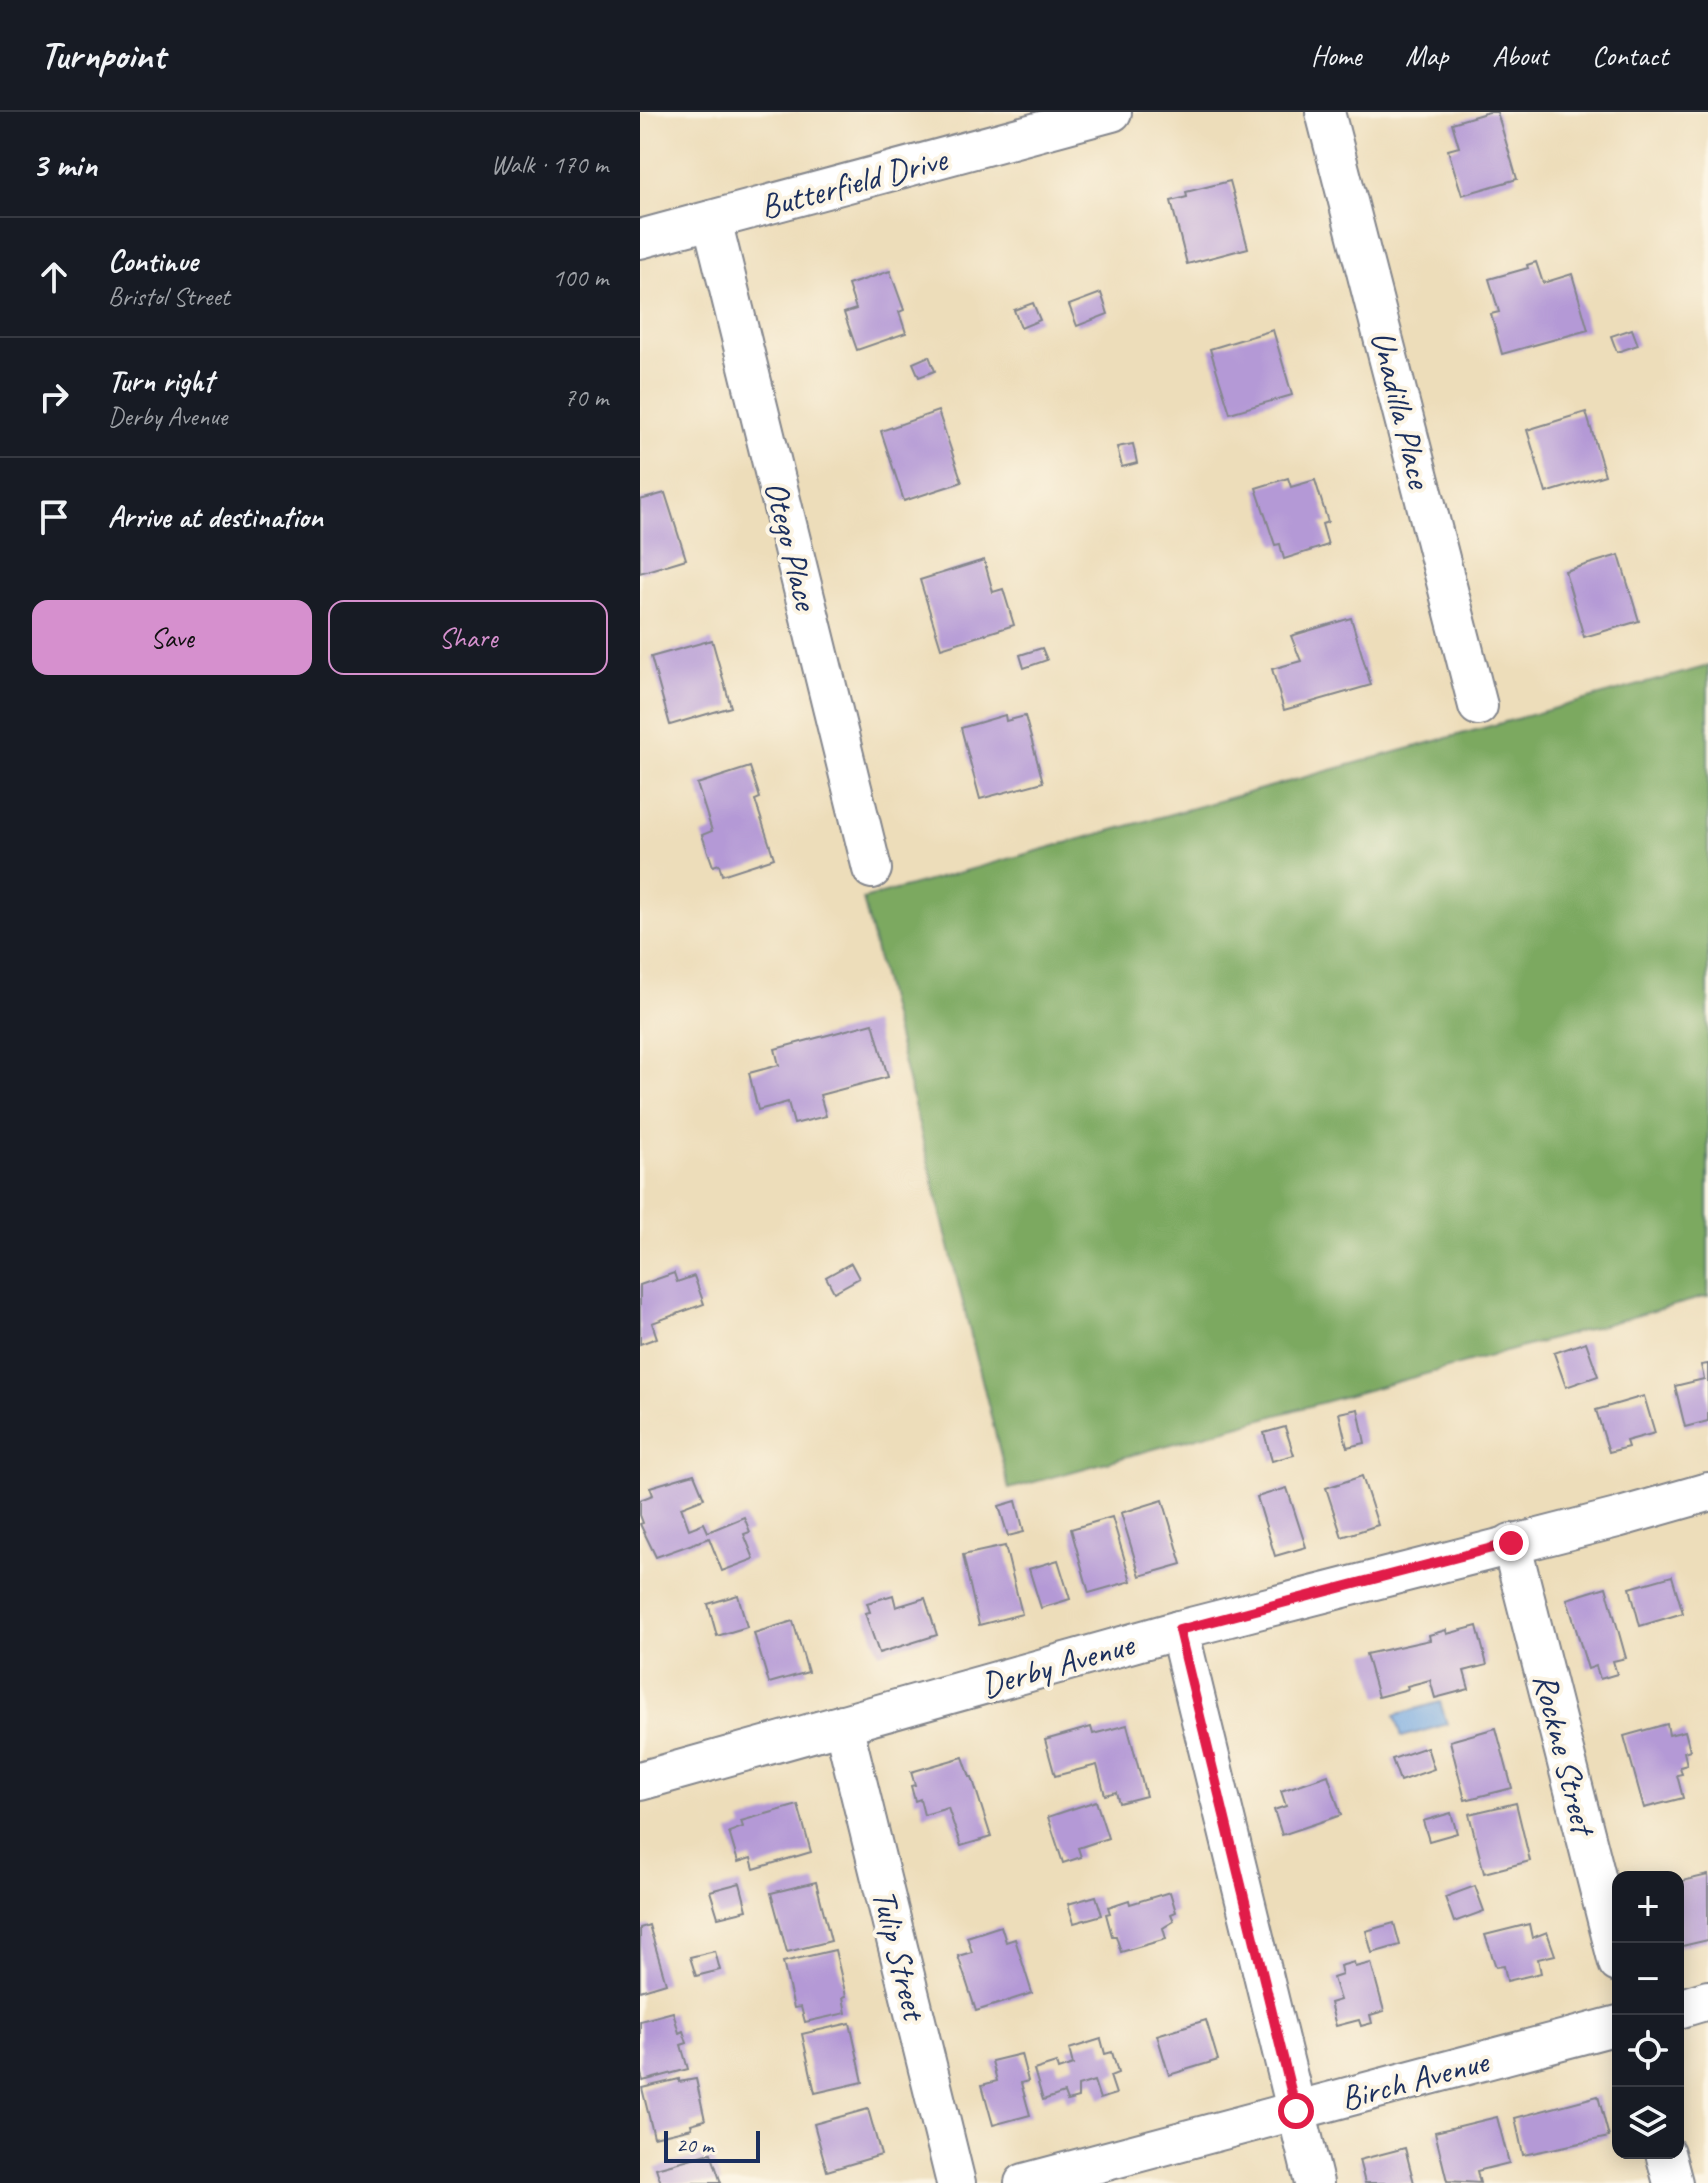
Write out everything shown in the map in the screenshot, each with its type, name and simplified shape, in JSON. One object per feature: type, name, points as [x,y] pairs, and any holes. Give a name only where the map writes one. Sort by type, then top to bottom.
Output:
[{"type":"street","name":"Butterfield Drive","points":[[640,239],[1112,112]]},
{"type":"street","name":"Unadilla Place","points":[[1325,112],[1478,706]]},
{"type":"street","name":"Otego Place","points":[[712,220],[872,869]]},
{"type":"street","name":"Derby Avenue","points":[[640,1781],[1179,1630],[1708,1492]]},
{"type":"street","name":"Rockne Street","points":[[1511,1543],[1613,1943]]},
{"type":"street","points":[[1179,1630],[1314,2183]]},
{"type":"street","name":"Tulip Street","points":[[843,1724],[956,2183]]},
{"type":"street","points":[[1684,2007],[1708,2000]]},
{"type":"street","name":"Birch Avenue","points":[[1024,2183],[1612,2027]]},
{"type":"street","points":[[1667,2159],[1673,2183]]},
{"type":"green space","points":[[1708,666],[1708,1296],[1009,1489],[863,899]]},
{"type":"water","points":[[1440,1702],[1447,1724],[1402,1737],[1395,1715]]},
{"type":"building","points":[[1497,112],[1517,179],[1462,195],[1448,150],[1459,147],[1452,123]]},
{"type":"building","points":[[1230,181],[1248,248],[1187,264],[1171,201],[1187,197],[1186,192]]},
{"type":"building","points":[[1536,262],[1543,283],[1572,274],[1588,330],[1502,354],[1491,314],[1499,312],[1489,279],[1528,268],[1527,265]]},
{"type":"building","points":[[890,271],[904,310],[899,312],[906,333],[857,350],[844,313],[856,309],[848,285]]},
{"type":"building","points":[[1101,293],[1108,314],[1077,326],[1069,305]]},
{"type":"building","points":[[1033,303],[1040,320],[1021,328],[1014,310]]},
{"type":"building","points":[[1632,329],[1638,345],[1617,352],[1611,336]]},
{"type":"building","points":[[1273,330],[1292,395],[1230,413],[1210,349]]},
{"type":"building","points":[[929,356],[935,371],[919,377],[913,363]]},
{"type":"building","points":[[938,411],[962,482],[904,501],[881,431]]},
{"type":"building","points":[[1586,412],[1605,475],[1546,493],[1527,430]]},
{"type":"building","points":[[1133,444],[1137,463],[1122,467],[1117,447]]},
{"type":"building","points":[[1288,478],[1291,487],[1315,480],[1328,522],[1322,524],[1328,545],[1284,559],[1280,544],[1275,545],[1256,488]]},
{"type":"building","points":[[665,493],[686,559],[640,573],[640,500]]},
{"type":"building","points":[[1619,555],[1639,621],[1584,637],[1565,571]]},
{"type":"building","points":[[984,560],[993,592],[1003,589],[1014,625],[941,648],[920,580]]},
{"type":"building","points":[[1351,618],[1371,685],[1284,710],[1272,669],[1301,661],[1291,636]]},
{"type":"building","points":[[712,640],[731,707],[670,725],[651,657]]},
{"type":"building","points":[[1042,648],[1047,660],[1024,668],[1020,655]]},
{"type":"building","points":[[1005,715],[1006,721],[1025,716],[1043,782],[980,799],[961,728]]},
{"type":"building","points":[[750,767],[760,798],[755,800],[774,858],[722,875],[719,864],[713,866],[702,835],[712,831],[697,784]]},
{"type":"building","points":[[873,1023],[888,1077],[820,1095],[826,1116],[794,1124],[788,1102],[758,1110],[749,1073],[779,1065],[775,1049]]},
{"type":"building","points":[[851,1263],[859,1278],[834,1292],[826,1277]]},
{"type":"building","points":[[674,1273],[677,1282],[694,1276],[704,1304],[652,1323],[657,1338],[640,1344],[640,1285]]},
{"type":"building","points":[[1586,1342],[1598,1376],[1566,1387],[1554,1353]]},
{"type":"building","points":[[1708,1364],[1708,1421],[1685,1427],[1675,1386],[1704,1379],[1701,1365]]},
{"type":"building","points":[[1644,1396],[1655,1433],[1626,1441],[1628,1447],[1609,1452],[1596,1410]]},
{"type":"building","points":[[1358,1409],[1365,1443],[1347,1447],[1339,1413]]},
{"type":"building","points":[[1285,1427],[1294,1455],[1272,1461],[1264,1433]]},
{"type":"building","points":[[694,1474],[704,1498],[681,1507],[689,1529],[704,1523],[708,1532],[744,1517],[750,1532],[744,1534],[754,1559],[722,1571],[709,1538],[656,1557],[640,1524],[643,1523],[640,1500],[653,1495],[650,1487]]},
{"type":"building","points":[[1362,1476],[1378,1525],[1342,1537],[1326,1488]]},
{"type":"building","points":[[1287,1488],[1306,1547],[1275,1556],[1257,1497]]},
{"type":"building","points":[[1163,1500],[1182,1564],[1140,1576],[1121,1513]]},
{"type":"building","points":[[1016,1501],[1024,1532],[1008,1536],[999,1506]]},
{"type":"building","points":[[1112,1517],[1131,1581],[1089,1593],[1071,1529]]},
{"type":"building","points":[[1005,1546],[1022,1614],[979,1625],[963,1555]]},
{"type":"building","points":[[1058,1560],[1070,1599],[1041,1608],[1029,1569]]},
{"type":"building","points":[[1672,1576],[1683,1613],[1640,1626],[1630,1588]]},
{"type":"building","points":[[1606,1587],[1626,1658],[1613,1661],[1617,1674],[1600,1679],[1596,1666],[1588,1669],[1567,1599]]},
{"type":"building","points":[[738,1595],[747,1627],[717,1636],[708,1604]]},
{"type":"building","points":[[893,1595],[896,1607],[925,1598],[937,1635],[879,1653],[865,1613],[870,1612],[867,1603]]},
{"type":"building","points":[[793,1621],[808,1672],[769,1683],[754,1633]]},
{"type":"building","points":[[1477,1626],[1487,1665],[1464,1671],[1469,1689],[1435,1698],[1430,1680],[1378,1697],[1366,1654],[1430,1640],[1429,1635],[1446,1630],[1447,1634]]},
{"type":"building","points":[[1667,1724],[1669,1735],[1685,1731],[1690,1750],[1684,1752],[1687,1765],[1680,1767],[1682,1774],[1677,1775],[1683,1798],[1644,1808],[1624,1736]]},
{"type":"building","points":[[1127,1725],[1146,1796],[1119,1803],[1116,1792],[1105,1795],[1097,1765],[1055,1776],[1045,1740],[1091,1727],[1093,1734]]},
{"type":"building","points":[[1496,1728],[1512,1788],[1465,1800],[1450,1741]]},
{"type":"building","points":[[1427,1747],[1434,1769],[1400,1781],[1392,1759]]},
{"type":"building","points":[[963,1757],[991,1837],[961,1846],[948,1808],[924,1815],[920,1799],[915,1801],[911,1772]]},
{"type":"building","points":[[1328,1775],[1341,1815],[1282,1835],[1274,1810],[1286,1806],[1281,1791]]},
{"type":"building","points":[[1096,1801],[1108,1838],[1078,1848],[1081,1857],[1063,1863],[1048,1817]]},
{"type":"building","points":[[1516,1803],[1530,1861],[1484,1873],[1469,1814]]},
{"type":"building","points":[[798,1805],[811,1852],[754,1869],[751,1858],[738,1862],[729,1832],[743,1827],[741,1821]]},
{"type":"building","points":[[1451,1813],[1457,1833],[1429,1841],[1423,1821]]},
{"type":"building","points":[[1708,1875],[1708,1940],[1684,1946],[1684,1943],[1684,1881]]},
{"type":"building","points":[[816,1882],[831,1941],[787,1952],[771,1893]]},
{"type":"building","points":[[740,1883],[747,1910],[718,1917],[710,1891]]},
{"type":"building","points":[[1475,1886],[1484,1911],[1454,1922],[1445,1897]]},
{"type":"building","points":[[1170,1892],[1176,1912],[1171,1914],[1174,1921],[1163,1928],[1166,1939],[1121,1952],[1116,1936],[1112,1936],[1106,1914],[1110,1913],[1108,1907]]},
{"type":"building","points":[[1096,1896],[1102,1915],[1074,1923],[1068,1904]]},
{"type":"building","points":[[1394,1923],[1400,1945],[1372,1953],[1366,1931]]},
{"type":"building","points":[[1529,1924],[1532,1938],[1547,1932],[1555,1955],[1538,1959],[1541,1973],[1507,1981],[1504,1966],[1496,1967],[1485,1935]]},
{"type":"building","points":[[649,1925],[666,1983],[640,1991],[640,1928]]},
{"type":"building","points":[[1001,1926],[1006,1942],[1015,1939],[1032,1993],[976,2011],[958,1956],[972,1952],[967,1937]]},
{"type":"building","points":[[835,1950],[846,1996],[843,1997],[846,2013],[805,2022],[801,2007],[794,2008],[783,1962]]},
{"type":"building","points":[[715,1951],[720,1970],[696,1976],[690,1957]]},
{"type":"building","points":[[1354,1962],[1355,1967],[1371,1963],[1384,2011],[1370,2015],[1372,2023],[1361,2026],[1359,2020],[1336,2026],[1330,2003],[1340,2000],[1333,1978],[1342,1975],[1340,1966]]},
{"type":"building","points":[[673,2012],[679,2033],[683,2031],[687,2043],[681,2045],[688,2069],[643,2081],[640,2070],[640,2021]]},
{"type":"building","points":[[1206,2020],[1218,2060],[1169,2075],[1157,2035]]},
{"type":"building","points":[[850,2023],[863,2082],[815,2093],[802,2034]]},
{"type":"building","points":[[1101,2039],[1105,2054],[1112,2052],[1118,2073],[1110,2076],[1116,2094],[1100,2099],[1094,2081],[1078,2086],[1078,2098],[1067,2101],[1064,2093],[1043,2100],[1034,2070],[1056,2063],[1058,2070],[1073,2065],[1069,2049]]},
{"type":"building","points":[[1021,2054],[1028,2081],[1021,2083],[1030,2115],[993,2125],[982,2085],[997,2081],[992,2061]]},
{"type":"building","points":[[679,2079],[679,2082],[696,2079],[705,2120],[691,2124],[692,2128],[654,2137],[642,2088]]},
{"type":"building","points":[[1598,2096],[1609,2137],[1523,2155],[1515,2118]]},
{"type":"building","points":[[868,2109],[881,2155],[827,2171],[814,2124]]},
{"type":"building","points":[[1497,2117],[1509,2163],[1477,2171],[1480,2183],[1447,2181],[1435,2132]]},
{"type":"building","points":[[1405,2148],[1414,2183],[1365,2183],[1359,2160]]},
{"type":"building","points":[[711,2153],[721,2183],[661,2183],[656,2168]]},
{"type":"route","points":[[1296,2111],[1179,1630],[1511,1543]]}]
